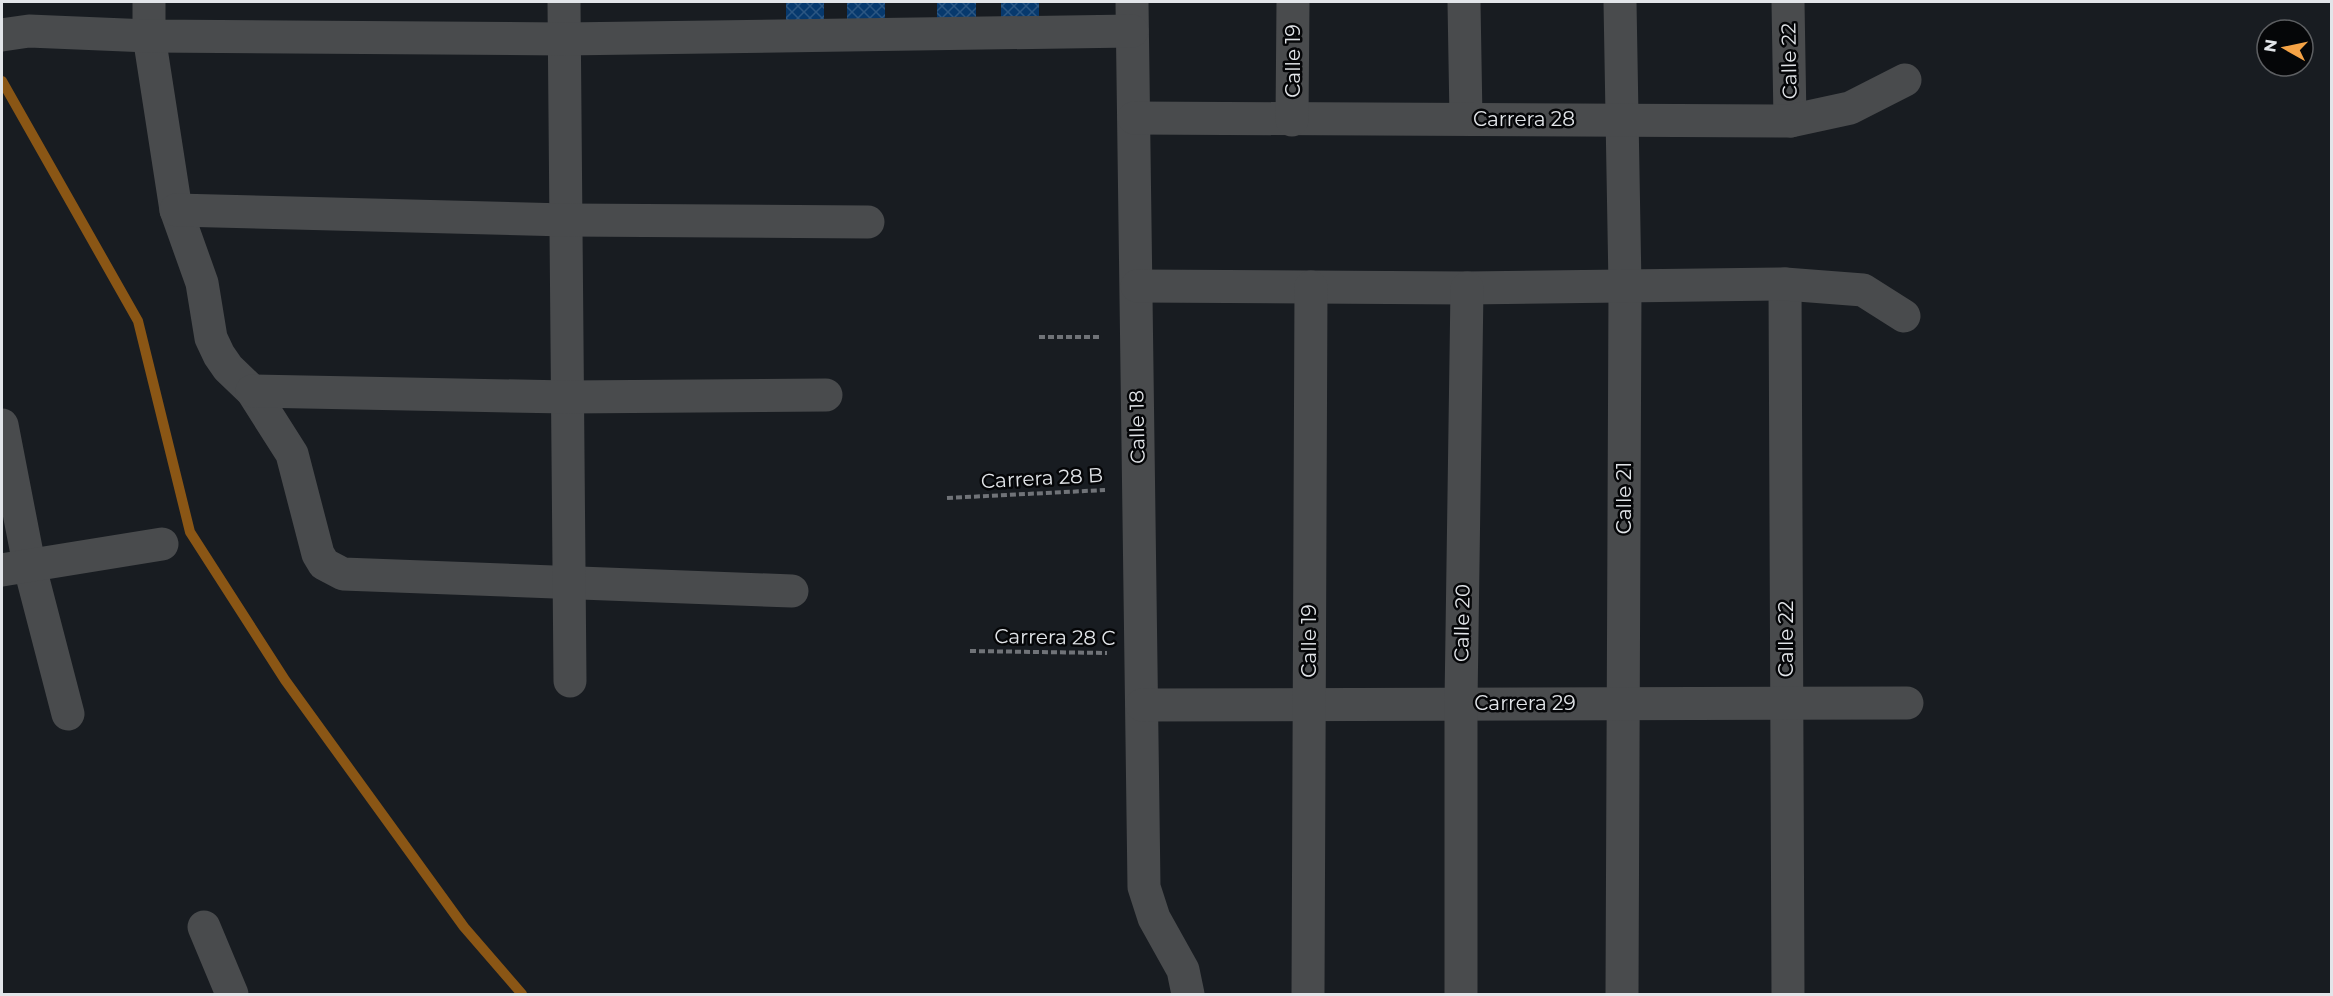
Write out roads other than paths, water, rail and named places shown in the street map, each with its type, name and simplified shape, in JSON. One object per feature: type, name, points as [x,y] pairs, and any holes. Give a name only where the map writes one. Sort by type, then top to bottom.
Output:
[{"type":"street","points":[[148,2],[148,36],[176,210],[202,283],[211,338],[228,368],[252,391],[292,454],[312,537],[324,564],[343,574],[568,580],[792,591]]},
{"type":"street","points":[[564,2],[570,681]]},
{"type":"street","name":"Calle 19","points":[[1292,120],[1293,2]]},
{"type":"street","points":[[1464,2],[1466,119]]},
{"type":"street","name":"Calle 21","points":[[1620,2],[1625,286],[1622,994]]},
{"type":"street","name":"Calle 22","points":[[1788,2],[1790,121]]},
{"type":"street","points":[[15,33],[564,39],[1132,16]]},
{"type":"street","name":"Calle 18","points":[[1132,16],[1144,887],[1155,918],[1183,970],[1188,994]]},
{"type":"street","name":"Carrera 28","points":[[1134,118],[1790,121],[1850,108],[1905,80]]},
{"type":"street","points":[[176,210],[566,220],[868,222]]},
{"type":"street","points":[[1137,286],[1467,288],[1785,284],[1863,290],[1904,316]]},
{"type":"street","name":"Calle 22","points":[[1785,284],[1788,994]]},
{"type":"street","name":"Calle 19","points":[[1308,994],[1311,287]]},
{"type":"street","name":"Calle 20","points":[[1461,994],[1461,702],[1467,288]]},
{"type":"street","points":[[252,391],[567,397],[826,395]]},
{"type":"street","points":[[2,425],[15,567],[68,714]]},
{"type":"street","points":[[15,567],[162,544]]},
{"type":"street","name":"Carrera 29","points":[[1142,705],[1461,702],[1908,703]]},
{"type":"street","points":[[204,927],[232,994]]},
{"type":"waterway","points":[[2,81],[138,321],[190,532],[285,680],[464,927],[522,994]]}]
